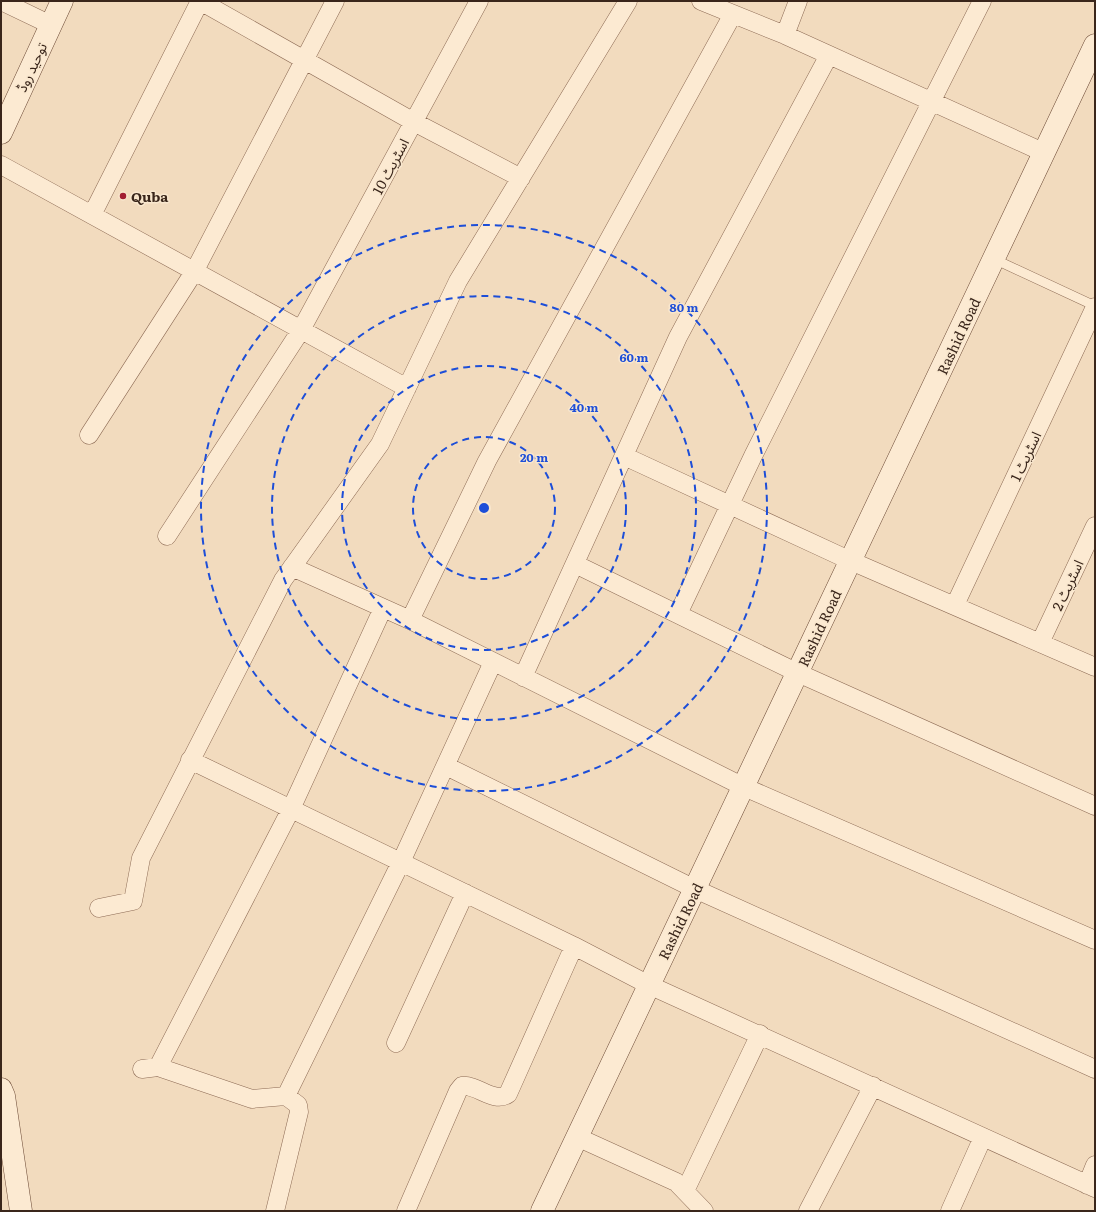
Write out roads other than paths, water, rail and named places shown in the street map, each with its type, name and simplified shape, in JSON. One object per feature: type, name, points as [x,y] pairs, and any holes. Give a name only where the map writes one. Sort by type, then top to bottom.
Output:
[{"type":"main road","name":"توحید روڈ","points":[[1,134],[62,1]]},
{"type":"main road","name":"Rashid Road","points":[[542,1211],[1095,45]]},
{"type":"main road","points":[[1,1089],[4,1096],[21,1211]]},
{"type":"street","points":[[1,1],[51,25]]},
{"type":"street","points":[[92,215],[200,1],[414,122],[520,178]]},
{"type":"street","points":[[89,435],[194,272],[335,1]]},
{"type":"street","name":"اسٹریٹ 10","points":[[167,536],[301,330],[479,1]]},
{"type":"street","points":[[99,908],[133,901],[141,858],[283,580],[380,444],[458,281],[628,1]]},
{"type":"street","points":[[701,1],[784,35],[1045,153]]},
{"type":"street","points":[[784,35],[798,1]]},
{"type":"street","points":[[678,614],[792,377],[932,103],[982,1]]},
{"type":"street","points":[[410,620],[487,461],[733,14]]},
{"type":"street","points":[[523,677],[678,337],[829,55]]},
{"type":"street","points":[[1,165],[406,388]]},
{"type":"street","name":"اسٹریٹ 1","points":[[955,605],[1095,307]]},
{"type":"street","points":[[624,456],[851,561],[1095,667]]},
{"type":"street","name":"اسٹریٹ 2","points":[[1040,643],[1095,526]]},
{"type":"street","points":[[575,564],[798,673],[1095,806]]},
{"type":"street","points":[[292,567],[410,620],[744,787],[1095,940]]},
{"type":"street","points":[[275,1211],[300,1112],[298,1104],[286,1096],[252,1099],[150,1068],[292,809],[382,608]]},
{"type":"street","points":[[286,1096],[401,862],[493,662]]},
{"type":"street","points":[[190,760],[574,946],[649,985],[760,1034],[983,1138],[1091,1186],[1095,1165]]},
{"type":"street","points":[[446,766],[695,889],[1095,1069]]},
{"type":"street","points":[[396,1042],[465,893]]},
{"type":"street","points":[[406,1211],[458,1091],[462,1086],[468,1085],[497,1097],[503,1098],[508,1094],[574,946]]},
{"type":"street","points":[[685,1191],[760,1034]]},
{"type":"street","points":[[808,1211],[873,1086]]},
{"type":"street","points":[[577,1137],[676,1182],[704,1211]]},
{"type":"street","points":[[950,1211],[983,1138]]},
{"type":"lane","points":[[994,260],[1095,307]]},
{"type":"place","name":"Quba","points":[[123,196]]}]
